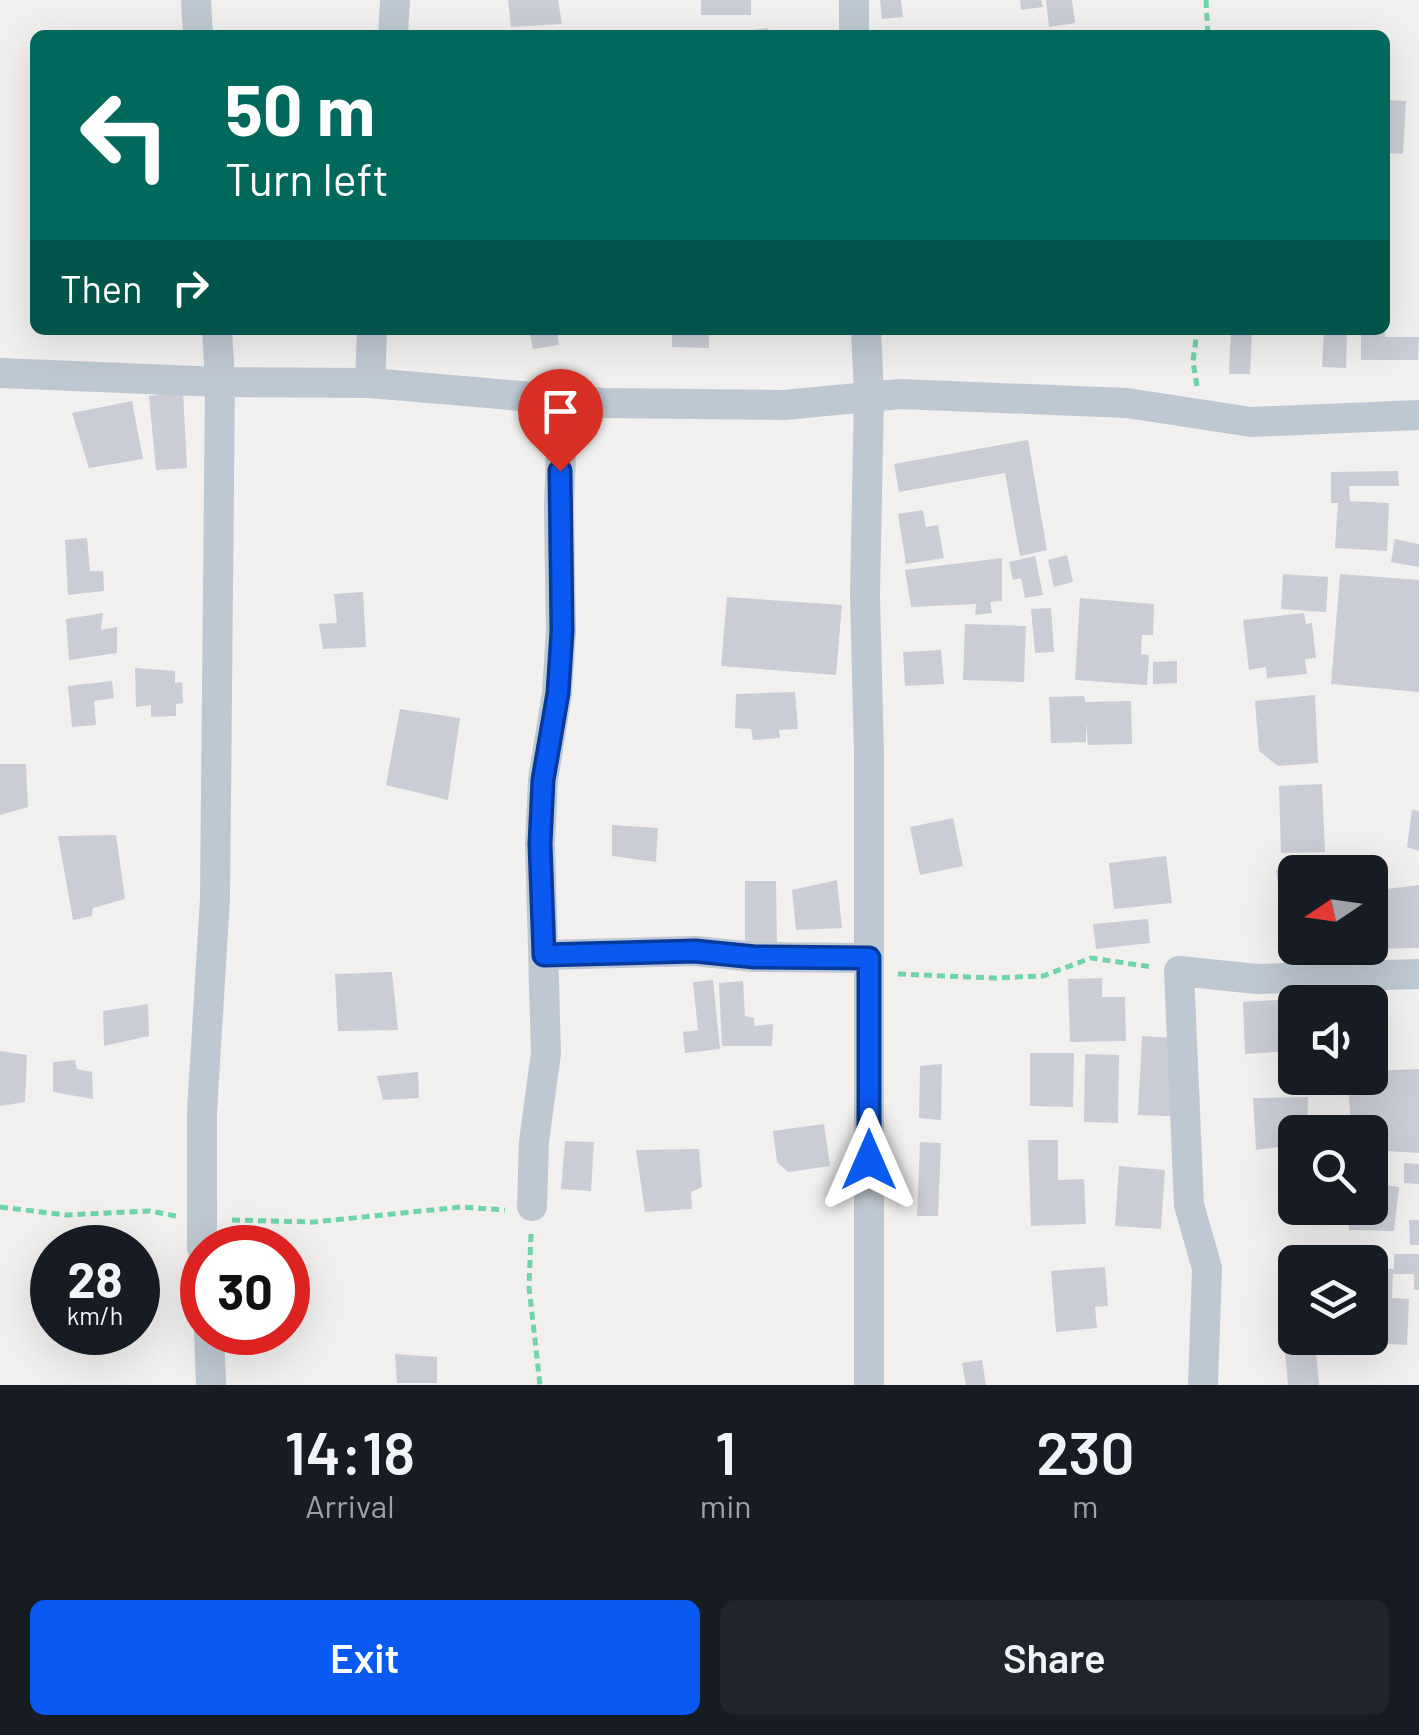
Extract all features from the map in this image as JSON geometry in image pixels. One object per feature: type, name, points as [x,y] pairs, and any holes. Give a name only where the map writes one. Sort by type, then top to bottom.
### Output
[{"type":"street","points":[[196,0],[198,30]]},
{"type":"street","points":[[393,30],[395,0]]},
{"type":"street","points":[[854,0],[854,30]]},
{"type":"street","points":[[202,1225],[202,1112],[215,898],[220,382],[216,335]]},
{"type":"street","points":[[370,382],[372,335]]},
{"type":"street","points":[[866,335],[869,1385]]},
{"type":"street","points":[[0,373],[220,382],[370,382],[562,400],[738,406],[784,405],[869,394],[1128,403],[1251,422],[1419,415]]},
{"type":"street","points":[[532,1206],[534,1141],[546,1053],[540,844],[543,780],[558,693],[562,631],[562,400]]},
{"type":"street","points":[[544,955],[695,951],[869,965]]},
{"type":"street","points":[[1202,1385],[1206,1268],[1188,1205],[1179,971],[1257,979],[1419,974]]},
{"type":"street","points":[[211,1355],[212,1385]]},
{"type":"path","points":[[1206,0],[1208,30]]},
{"type":"path","points":[[1196,335],[1193,362],[1197,387],[1209,417]]},
{"type":"path","points":[[869,965],[994,978],[1043,976],[1091,958],[1179,971]]},
{"type":"path","points":[[0,1206],[66,1215],[150,1212],[180,1225]]},
{"type":"path","points":[[286,1225],[460,1207],[496,1211],[532,1206],[530,1287],[540,1385]]},
{"type":"building","points":[[508,0],[558,0],[562,24],[511,27]]},
{"type":"building","points":[[701,0],[751,0],[751,15],[701,15]]},
{"type":"building","points":[[880,0],[901,0],[903,17],[882,19]]},
{"type":"building","points":[[1020,0],[1041,0],[1043,7],[1021,10]]},
{"type":"building","points":[[1046,0],[1072,0],[1075,23],[1049,27]]},
{"type":"building","points":[[1390,100],[1406,101],[1403,154],[1390,153]]},
{"type":"building","points":[[530,335],[558,335],[559,345],[533,349]]},
{"type":"building","points":[[672,335],[709,335],[709,348],[672,347]]},
{"type":"building","points":[[1231,335],[1252,335],[1250,374],[1229,374]]},
{"type":"building","points":[[1324,335],[1347,335],[1346,368],[1322,367]]},
{"type":"building","points":[[1361,335],[1419,337],[1418,360],[1361,360]]},
{"type":"building","points":[[183,391],[187,468],[156,470],[149,396]]},
{"type":"building","points":[[132,401],[143,459],[89,468],[72,413]]},
{"type":"building","points":[[1028,440],[1047,550],[1020,556],[1005,473],[899,492],[894,464]]},
{"type":"building","points":[[1398,471],[1399,486],[1349,486],[1350,501],[1389,503],[1387,551],[1335,548],[1338,503],[1331,503],[1331,472]]},
{"type":"building","points":[[923,510],[926,527],[938,525],[944,558],[906,564],[898,514]]},
{"type":"building","points":[[87,538],[90,571],[103,571],[104,591],[68,595],[65,540]]},
{"type":"building","points":[[1395,539],[1419,544],[1419,567],[1391,562]]},
{"type":"building","points":[[1067,555],[1073,582],[1054,587],[1048,560]]},
{"type":"building","points":[[1035,556],[1043,595],[1025,598],[1021,578],[1013,580],[1009,562]]},
{"type":"building","points":[[1002,558],[1002,601],[990,602],[992,613],[975,615],[976,604],[911,607],[905,570]]},
{"type":"building","points":[[1283,574],[1328,577],[1326,612],[1281,609]]},
{"type":"building","points":[[1340,574],[1419,580],[1419,692],[1331,684]]},
{"type":"building","points":[[363,592],[366,647],[323,649],[319,624],[337,623],[334,594]]},
{"type":"building","points":[[727,597],[842,605],[836,675],[721,666]]},
{"type":"building","points":[[1080,598],[1154,604],[1153,635],[1142,635],[1141,654],[1149,655],[1147,685],[1075,680]]},
{"type":"building","points":[[1051,608],[1054,652],[1035,653],[1031,609]]},
{"type":"building","points":[[103,613],[101,630],[117,627],[117,653],[69,660],[66,619]]},
{"type":"building","points":[[1304,613],[1306,624],[1312,623],[1316,658],[1305,659],[1307,674],[1267,678],[1266,667],[1249,670],[1243,620]]},
{"type":"building","points":[[965,624],[1026,626],[1024,682],[963,680]]},
{"type":"building","points":[[941,650],[944,684],[905,686],[903,652]]},
{"type":"building","points":[[1177,661],[1177,683],[1153,684],[1153,662]]},
{"type":"building","points":[[135,668],[175,671],[175,683],[182,682],[183,703],[176,704],[176,716],[151,717],[151,705],[136,707]]},
{"type":"building","points":[[112,681],[114,698],[94,701],[96,725],[72,727],[68,686]]},
{"type":"building","points":[[795,692],[798,729],[779,730],[780,738],[753,740],[751,729],[735,728],[736,694]]},
{"type":"building","points":[[1315,695],[1318,763],[1278,766],[1259,751],[1255,701]]},
{"type":"building","points":[[1084,696],[1085,702],[1131,701],[1132,744],[1088,745],[1086,722],[1086,742],[1051,743],[1049,697]]},
{"type":"building","points":[[400,709],[460,718],[448,800],[386,785]]},
{"type":"building","points":[[0,764],[26,764],[28,807],[0,815]]},
{"type":"building","points":[[1322,784],[1325,852],[1281,853],[1279,786]]},
{"type":"building","points":[[1412,810],[1419,811],[1419,851],[1407,847]]},
{"type":"building","points":[[953,818],[963,866],[920,875],[910,827]]},
{"type":"building","points":[[612,825],[658,828],[656,862],[612,856]]},
{"type":"building","points":[[116,835],[125,899],[93,908],[92,916],[73,920],[58,836]]},
{"type":"building","points":[[1166,856],[1172,903],[1114,909],[1109,863]]},
{"type":"building","points":[[837,880],[842,928],[796,930],[792,890]]},
{"type":"building","points":[[745,881],[776,881],[777,945],[745,944]]},
{"type":"building","points":[[1419,885],[1419,948],[1388,949],[1388,889]]},
{"type":"building","points":[[1148,919],[1150,943],[1096,949],[1093,924]]},
{"type":"building","points":[[392,972],[398,1030],[338,1031],[335,974]]},
{"type":"building","points":[[1102,978],[1102,997],[1125,997],[1126,1041],[1070,1042],[1068,979]]},
{"type":"building","points":[[713,980],[720,1049],[685,1053],[683,1032],[698,1030],[693,982]]},
{"type":"building","points":[[743,981],[745,1016],[754,1018],[754,1026],[773,1024],[772,1046],[722,1046],[719,983]]},
{"type":"building","points":[[1278,1000],[1278,1052],[1245,1054],[1243,1002]]},
{"type":"building","points":[[148,1004],[149,1036],[104,1046],[103,1011]]},
{"type":"building","points":[[1142,1036],[1173,1038],[1170,1116],[1138,1115]]},
{"type":"building","points":[[0,1051],[27,1055],[25,1102],[0,1106]]},
{"type":"building","points":[[1030,1053],[1074,1053],[1073,1107],[1030,1106]]},
{"type":"building","points":[[1085,1054],[1119,1055],[1118,1123],[1084,1122]]},
{"type":"building","points":[[75,1060],[77,1069],[92,1072],[93,1099],[53,1092],[53,1062]]},
{"type":"building","points":[[942,1064],[941,1120],[919,1118],[920,1066]]},
{"type":"building","points":[[1419,1069],[1419,1153],[1388,1151],[1388,1115],[1350,1115],[1349,1095],[1388,1095],[1388,1070]]},
{"type":"building","points":[[418,1072],[419,1098],[383,1100],[377,1076]]},
{"type":"building","points":[[1308,1097],[1307,1115],[1278,1115],[1278,1147],[1256,1150],[1253,1098]]},
{"type":"building","points":[[824,1124],[830,1166],[788,1172],[777,1162],[773,1131]]},
{"type":"building","points":[[1028,1140],[1058,1140],[1058,1180],[1084,1179],[1086,1224],[1031,1226]]},
{"type":"building","points":[[565,1141],[594,1142],[591,1191],[561,1189]]},
{"type":"building","points":[[920,1142],[941,1143],[938,1216],[917,1216]]},
{"type":"building","points":[[699,1149],[702,1187],[691,1192],[692,1209],[645,1212],[636,1150]]},
{"type":"building","points":[[1404,1163],[1419,1164],[1419,1184],[1404,1183]]},
{"type":"building","points":[[1119,1166],[1165,1170],[1161,1229],[1115,1226]]},
{"type":"building","points":[[1388,1185],[1399,1187],[1394,1231],[1349,1230],[1349,1225],[1388,1225]]},
{"type":"building","points":[[1409,1220],[1419,1220],[1419,1245],[1410,1245]]},
{"type":"building","points":[[1394,1254],[1419,1254],[1419,1290],[1414,1290],[1414,1274],[1393,1274],[1392,1298],[1409,1299],[1407,1345],[1388,1344],[1388,1269],[1394,1269]]},
{"type":"building","points":[[1105,1267],[1108,1306],[1095,1307],[1097,1328],[1056,1332],[1051,1271]]},
{"type":"building","points":[[395,1354],[437,1357],[437,1383],[397,1383]]},
{"type":"building","points":[[1285,1355],[1316,1355],[1319,1385],[1288,1385]]},
{"type":"building","points":[[982,1360],[986,1385],[966,1385],[962,1363]]},
{"type":"route","points":[[560,471],[562,631],[558,693],[543,780],[540,844],[544,955],[695,951],[755,957],[869,958],[869,1160]]}]
